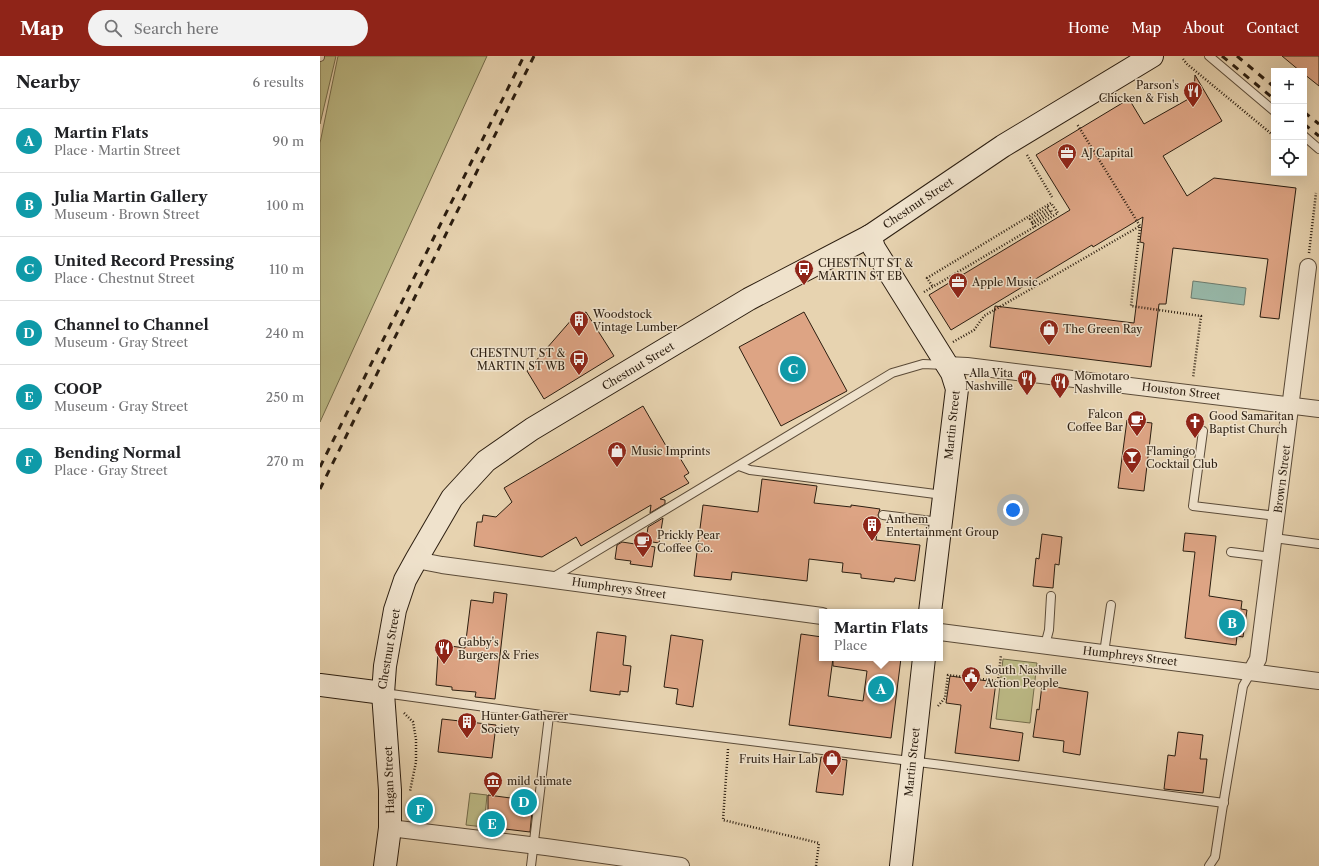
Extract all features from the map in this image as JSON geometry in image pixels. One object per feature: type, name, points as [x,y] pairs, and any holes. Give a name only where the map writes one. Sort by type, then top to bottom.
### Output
[{"type":"street","name":"Chestnut Street","points":[[320,685],[394,695],[386,666],[396,610],[406,580],[452,498],[486,461],[532,429],[749,299],[870,236],[1003,146],[1152,56]]},
{"type":"street","name":"Martin Street","points":[[870,236],[874,248],[952,373],[957,389],[930,609]]},
{"type":"street","name":"Brown Street","points":[[1251,672],[1258,659],[1308,267]]},
{"type":"street","name":"Houston Street","points":[[947,365],[967,366],[1319,409]]},
{"type":"street","name":"Humphreys Street","points":[[416,560],[442,565],[819,616]]},
{"type":"street","name":"Humphreys Street","points":[[943,632],[1319,681]]},
{"type":"street","name":"Martin Street","points":[[901,866],[924,661]]},
{"type":"street","name":"Hagan Street","points":[[385,866],[390,828],[394,695]]},
{"type":"street","points":[[390,828],[533,845],[681,866]]},
{"type":"lane","points":[[1208,56],[1271,108]]},
{"type":"lane","points":[[1307,139],[1319,149]]},
{"type":"lane","points":[[550,579],[892,373],[923,364],[947,365]]},
{"type":"lane","points":[[1203,431],[1193,506],[1277,516]]},
{"type":"lane","points":[[739,466],[757,471],[944,495]]},
{"type":"lane","points":[[884,515],[941,522]]},
{"type":"lane","points":[[1274,538],[1319,544]]},
{"type":"lane","points":[[1231,552],[1272,557]]},
{"type":"lane","points":[[1046,645],[1049,630],[1051,596]]},
{"type":"lane","points":[[1104,653],[1111,605]]},
{"type":"lane","name":"Brown Street","points":[[1224,803],[1242,686],[1251,672]]},
{"type":"lane","points":[[394,695],[549,716],[912,761],[1224,803],[1215,857],[1209,866]]},
{"type":"lane","points":[[531,866],[549,716]]},
{"type":"path","points":[[1183,58],[1187,64],[1271,134]]},
{"type":"path","points":[[1077,124],[1140,226],[1131,306],[1201,316],[1193,378]]},
{"type":"path","points":[[1027,155],[1052,197]]},
{"type":"path","points":[[1308,267],[1316,193]]},
{"type":"path","points":[[926,291],[933,287],[1035,227],[1058,213],[1051,203],[1047,205],[927,278],[933,287]]},
{"type":"path","points":[[1035,227],[1034,224],[1052,213],[1051,210],[1032,222],[1030,219],[1049,208],[1047,205]]},
{"type":"path","points":[[952,343],[974,330],[984,316],[1140,226]]},
{"type":"path","points":[[943,674],[998,681],[1002,654]]},
{"type":"path","points":[[936,709],[945,698],[948,675]]},
{"type":"path","points":[[394,695],[403,711],[413,722],[416,762],[409,796]]},
{"type":"path","points":[[728,738],[723,820],[819,843],[816,866]]},
{"type":"shaded area","points":[[320,56],[336,56],[320,124]]},
{"type":"shaded area","points":[[338,56],[487,56],[320,422],[320,143]]},
{"type":"shaded area","points":[[1193,281],[1246,288],[1244,305],[1191,298]]},
{"type":"shaded area","points":[[1003,659],[1037,663],[1030,723],[996,719]]},
{"type":"shaded area","points":[[470,793],[487,795],[484,827],[466,825]]},
{"type":"building","points":[[1282,56],[1319,56],[1319,86],[1307,76],[1307,68],[1296,68]]},
{"type":"building","points":[[1195,75],[1222,121],[1163,156],[1187,196],[1214,178],[1296,188],[1279,319],[1260,317],[1268,259],[1173,248],[1166,304],[1159,304],[1151,367],[990,347],[995,306],[1134,323],[1144,243],[1140,242],[1143,217],[1093,247],[1092,245],[951,330],[929,295],[1070,210],[1036,155],[1129,99],[1144,124],[1192,97],[1191,94],[1194,93]]},
{"type":"building","name":"Woodstock Vintage Lumber","points":[[586,312],[614,356],[544,399],[527,371],[573,318]]},
{"type":"building","points":[[804,312],[847,391],[781,426],[739,347]]},
{"type":"building","points":[[643,406],[669,451],[674,448],[689,473],[684,476],[689,483],[660,499],[665,500],[665,504],[650,513],[651,505],[581,546],[576,537],[542,557],[474,546],[477,522],[482,522],[483,515],[496,517],[512,502],[504,488]]},
{"type":"building","points":[[1127,420],[1152,423],[1144,491],[1118,488]]},
{"type":"building","points":[[762,479],[817,486],[814,503],[851,507],[851,505],[880,509],[878,515],[879,518],[876,540],[920,545],[915,581],[895,578],[894,582],[861,578],[861,574],[842,572],[843,563],[809,559],[807,581],[732,572],[731,580],[694,576],[703,505],[758,512]]},
{"type":"building","points":[[663,518],[659,543],[646,541],[648,527]]},
{"type":"building","points":[[1185,533],[1216,536],[1209,596],[1242,601],[1241,609],[1247,610],[1243,637],[1237,636],[1236,645],[1185,638],[1195,552],[1183,551]]},
{"type":"building","points":[[1042,534],[1062,537],[1059,565],[1055,564],[1053,588],[1033,586],[1036,558],[1039,559]]},
{"type":"building","points":[[622,542],[655,547],[652,567],[630,564],[631,561],[615,559],[617,545]]},
{"type":"building","points":[[494,592],[507,594],[495,699],[475,697],[476,692],[452,690],[452,687],[436,685],[438,654],[442,654],[443,645],[465,648],[471,600],[493,603]]},
{"type":"building","points":[[597,632],[626,636],[623,665],[631,666],[628,692],[620,691],[620,695],[590,691]]},
{"type":"building","points":[[801,634],[819,637],[819,661],[833,661],[828,696],[863,701],[867,671],[833,666],[833,661],[901,661],[891,738],[789,725]]},
{"type":"building","points":[[671,635],[703,640],[693,707],[676,704],[678,689],[664,687]]},
{"type":"building","points":[[950,676],[996,682],[990,728],[1023,733],[1019,761],[955,753],[961,705],[946,703]]},
{"type":"building","points":[[1042,685],[1088,692],[1080,755],[1063,752],[1064,741],[1033,737],[1037,709],[1039,710]]},
{"type":"building","name":"Hunter Gatherer Society","points":[[442,719],[496,725],[492,758],[438,752]]},
{"type":"building","points":[[1178,732],[1203,735],[1200,759],[1207,759],[1203,793],[1164,789],[1168,755],[1175,756]]},
{"type":"building","name":"Fruits Hair Lab","points":[[821,757],[847,760],[843,795],[816,792]]},
{"type":"building","points":[[488,795],[533,801],[530,832],[488,827]]},
{"type":"railway","points":[[320,467],[524,56]]},
{"type":"railway","points":[[320,489],[534,56]]},
{"type":"railway","points":[[1222,56],[1271,97]]},
{"type":"railway","points":[[1237,56],[1271,84]]},
{"type":"railway","points":[[1307,114],[1319,124]]},
{"type":"railway","points":[[1307,126],[1319,136]]},
{"type":"place","name":"Parson's Chicken & Fish","points":[[1193,108]]},
{"type":"place","name":"AJ Capital","points":[[1067,170]]},
{"type":"place","name":"CHESTNUT ST & MARTIN ST EB","points":[[804,286]]},
{"type":"place","name":"Apple Music","points":[[958,299]]},
{"type":"place","name":"Woodstock Vintage Lumber","points":[[579,337]]},
{"type":"place","name":"The Green Ray","points":[[1049,346]]},
{"type":"place","name":"United Record Pressing","points":[[793,369]]},
{"type":"place","name":"CHESTNUT ST & MARTIN ST WB","points":[[579,376]]},
{"type":"place","name":"Alla Vita Nashville","points":[[1027,396]]},
{"type":"place","name":"Momotaro Nashville","points":[[1060,399]]},
{"type":"place","name":"Falcon Coffee Bar","points":[[1137,437]]},
{"type":"place","name":"Good Samaritan Baptist Church","points":[[1195,439]]},
{"type":"place","name":"Music Imprints","points":[[617,468]]},
{"type":"place","name":"Flamingo Cocktail Club","points":[[1132,474]]},
{"type":"place","name":"Anthem Entertainment Group","points":[[872,542]]},
{"type":"place","name":"Prickly Pear Coffee Co.","points":[[643,558]]},
{"type":"place","name":"Julia Martin Gallery","points":[[1232,623]]},
{"type":"place","name":"Gabby's Burgers & Fries","points":[[444,665]]},
{"type":"place","name":"Martin Flats","points":[[881,689]]},
{"type":"place","name":"South Nashville Action People","points":[[971,693]]},
{"type":"place","name":"Hunter Gatherer Society","points":[[467,739]]},
{"type":"place","name":"Fruits Hair Lab","points":[[832,776]]},
{"type":"place","name":"mild climate","points":[[493,798]]},
{"type":"place","name":"Channel to Channel","points":[[524,802]]},
{"type":"place","name":"Bending Normal","points":[[420,810]]},
{"type":"place","name":"COOP","points":[[492,824]]}]
